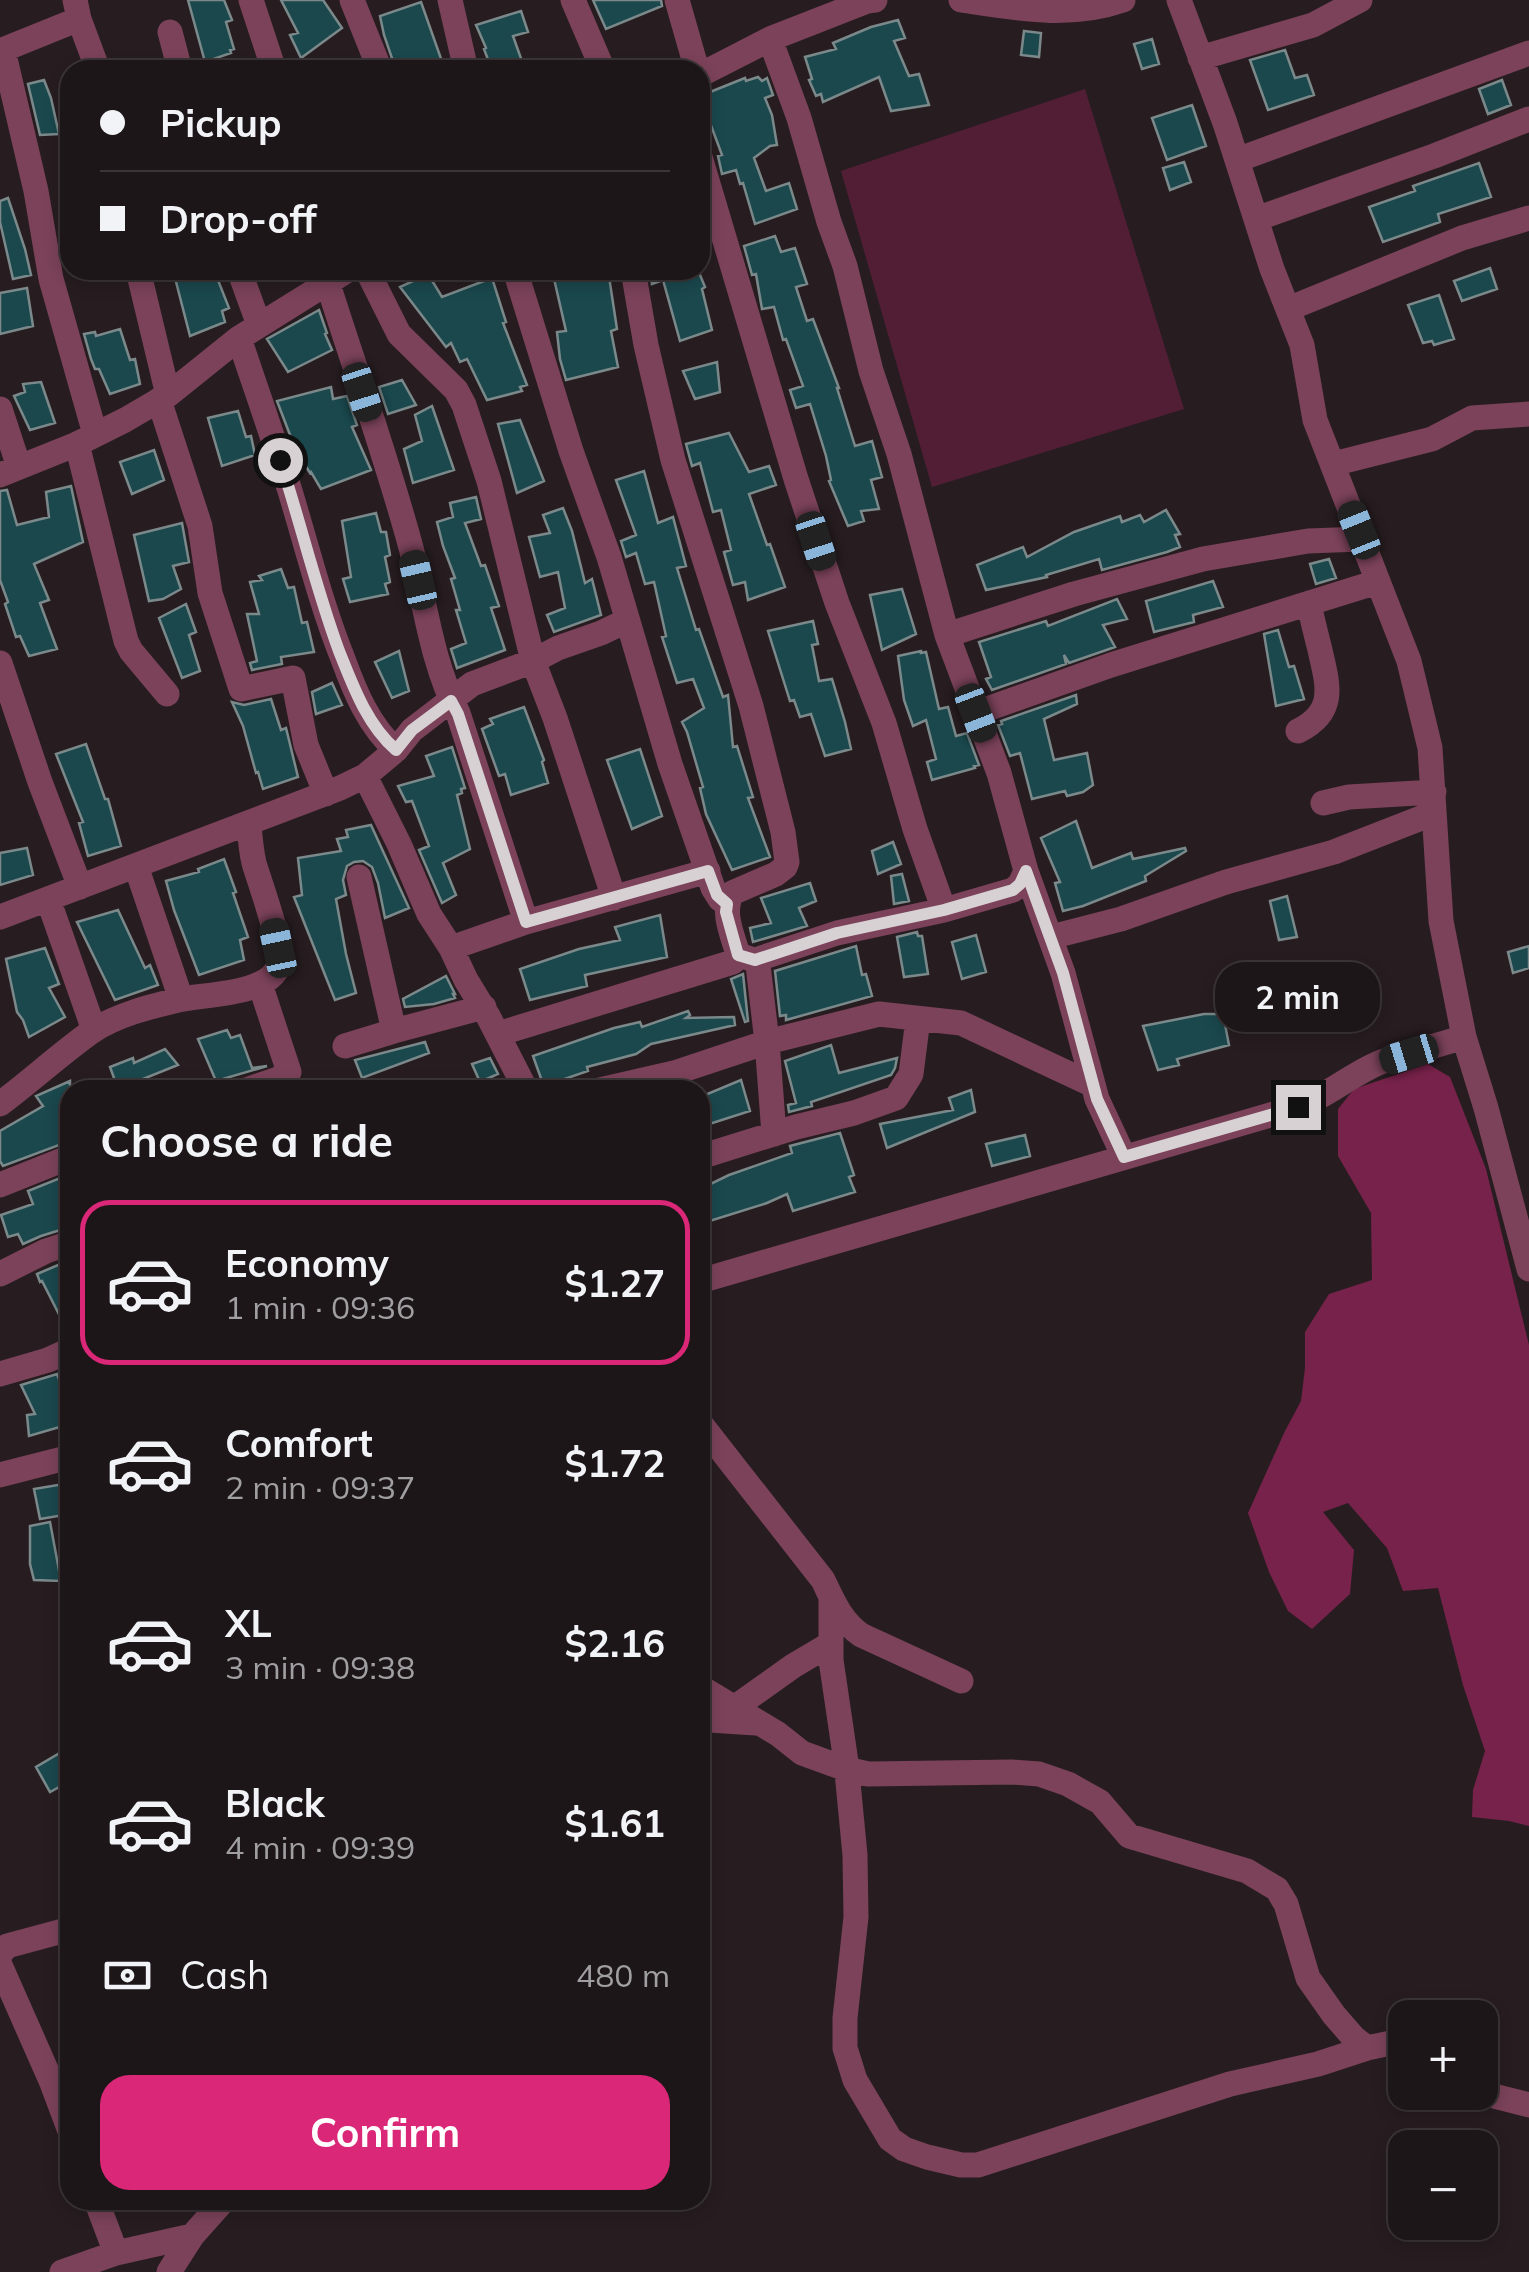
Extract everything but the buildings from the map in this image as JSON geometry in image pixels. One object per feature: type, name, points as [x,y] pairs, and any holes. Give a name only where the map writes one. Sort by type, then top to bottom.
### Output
[{"type":"street","points":[[251,0],[271,60]]},
{"type":"street","points":[[352,0],[376,60]]},
{"type":"street","points":[[450,0],[464,60]]},
{"type":"street","points":[[573,0],[598,60]]},
{"type":"street","points":[[677,0],[695,60]]},
{"type":"street","points":[[710,67],[770,39],[806,12],[875,0]]},
{"type":"street","points":[[962,0],[1059,12],[1087,10],[1123,0]]},
{"type":"street","points":[[1179,0],[1307,366],[1315,420],[1409,661],[1430,748],[1441,922],[1464,1037],[1529,1269]]},
{"type":"street","points":[[1200,58],[1314,25],[1360,0]]},
{"type":"street","points":[[94,60],[77,10],[2,51],[36,191],[126,641],[167,694]]},
{"type":"street","points":[[170,32],[177,60]]},
{"type":"street","points":[[770,39],[846,266],[871,371],[947,634],[999,772],[1026,871],[1063,973],[1097,1099],[1124,1157]]},
{"type":"street","points":[[1237,160],[1529,54]]},
{"type":"street","points":[[1256,219],[1529,119]]},
{"type":"street","points":[[710,191],[796,479],[837,603],[884,723],[914,829],[944,910]]},
{"type":"street","points":[[1288,308],[1462,238],[1529,218]]},
{"type":"street","points":[[140,280],[163,397],[200,526],[210,593],[241,688],[293,678],[306,745],[326,794]]},
{"type":"street","points":[[240,280],[248,332],[324,610],[372,722],[396,750]]},
{"type":"street","points":[[0,409],[10,471],[125,420],[163,397],[248,332],[334,280]]},
{"type":"street","points":[[348,280],[436,653],[526,922]]},
{"type":"street","points":[[352,280],[417,354],[456,390],[464,405],[489,481],[533,661],[614,898]]},
{"type":"street","points":[[518,280],[609,558],[670,764],[717,895],[727,904]]},
{"type":"street","points":[[635,280],[673,460],[750,706],[783,832],[785,867],[732,894],[726,912],[746,957],[758,965],[774,1134]]},
{"type":"street","points":[[1333,464],[1432,439],[1472,418],[1529,414]]},
{"type":"street","points":[[947,634],[1203,559],[1308,541],[1362,539]]},
{"type":"street","points":[[976,713],[1111,665],[1377,582]]},
{"type":"street","points":[[1298,731],[1316,720],[1328,699],[1309,603]]},
{"type":"street","points":[[0,917],[365,776],[396,750],[412,730],[472,684],[626,620]]},
{"type":"street","points":[[0,663],[80,887]]},
{"type":"street","points":[[365,776],[429,914],[484,1007],[521,1080]]},
{"type":"street","points":[[1323,803],[1349,797],[1434,802]]},
{"type":"street","points":[[1051,937],[1334,852],[1434,802]]},
{"type":"street","points":[[0,1104],[94,1030],[118,1018],[180,1000],[260,984],[277,970],[279,958],[253,860],[249,824]]},
{"type":"street","points":[[136,866],[180,1000]]},
{"type":"street","points":[[451,948],[526,922],[708,871]]},
{"type":"street","points":[[498,1034],[746,957],[1013,890],[1026,871]]},
{"type":"street","points":[[358,877],[394,1031]]},
{"type":"street","points":[[48,900],[94,1030]]},
{"type":"street","points":[[260,984],[288,1072],[275,1080]]},
{"type":"street","points":[[345,1046],[484,1007]]},
{"type":"street","points":[[644,1080],[878,1014],[961,1023],[1093,1085]]},
{"type":"street","points":[[710,1153],[896,1098],[911,1074],[918,1019]]},
{"type":"street","points":[[710,1279],[1298,1107],[1381,1062],[1464,1037]]},
{"type":"street","points":[[0,1185],[60,1161]]},
{"type":"street","points":[[0,1274],[60,1246]]},
{"type":"street","points":[[0,1374],[60,1355]]},
{"type":"street","points":[[710,1436],[824,1580],[848,1626],[961,1680]]},
{"type":"street","points":[[0,1475],[60,1459]]},
{"type":"street","points":[[831,1599],[831,1648],[855,1856],[856,1917],[844,2048],[855,2080],[890,2140],[904,2149],[962,2165],[978,2165],[1230,2084],[1388,2044]]},
{"type":"street","points":[[734,1708],[793,1666],[826,1647],[831,1648]]},
{"type":"street","points":[[710,1693],[802,1753],[846,1769],[868,1774],[1039,1774],[1068,1784],[1100,1802],[1129,1836],[1247,1871],[1276,1890],[1286,1904],[1308,1978],[1334,2016],[1367,2048]]},
{"type":"street","points":[[710,1719],[760,1723]]},
{"type":"street","points":[[0,1954],[7,1946],[60,1932]]},
{"type":"street","points":[[0,1964],[60,2104]]},
{"type":"street","points":[[1498,2097],[1529,2106]]},
{"type":"street","points":[[100,2210],[116,2253]]},
{"type":"street","points":[[170,2272],[192,2236],[215,2210]]},
{"type":"street","points":[[62,2272],[116,2253],[192,2236]]},
{"type":"shaded area","points":[[1085,89],[1184,409],[932,487],[841,171]]},
{"type":"shaded area","points":[[1428,1064],[1450,1077],[1486,1169],[1529,1345],[1529,1826],[1472,1817],[1473,1790],[1485,1751],[1438,1588],[1403,1591],[1387,1548],[1348,1503],[1323,1512],[1354,1550],[1350,1594],[1312,1629],[1288,1611],[1248,1513],[1301,1401],[1305,1332],[1329,1294],[1372,1280],[1371,1213],[1338,1156],[1338,1109],[1354,1089]]},
{"type":"route","points":[[280,460],[324,610],[372,722],[396,750],[412,730],[451,701],[526,922],[708,871],[717,895],[727,904],[738,955],[755,960],[837,933],[944,910],[1013,890],[1026,871],[1063,973],[1097,1099],[1124,1157],[1298,1107]]}]
